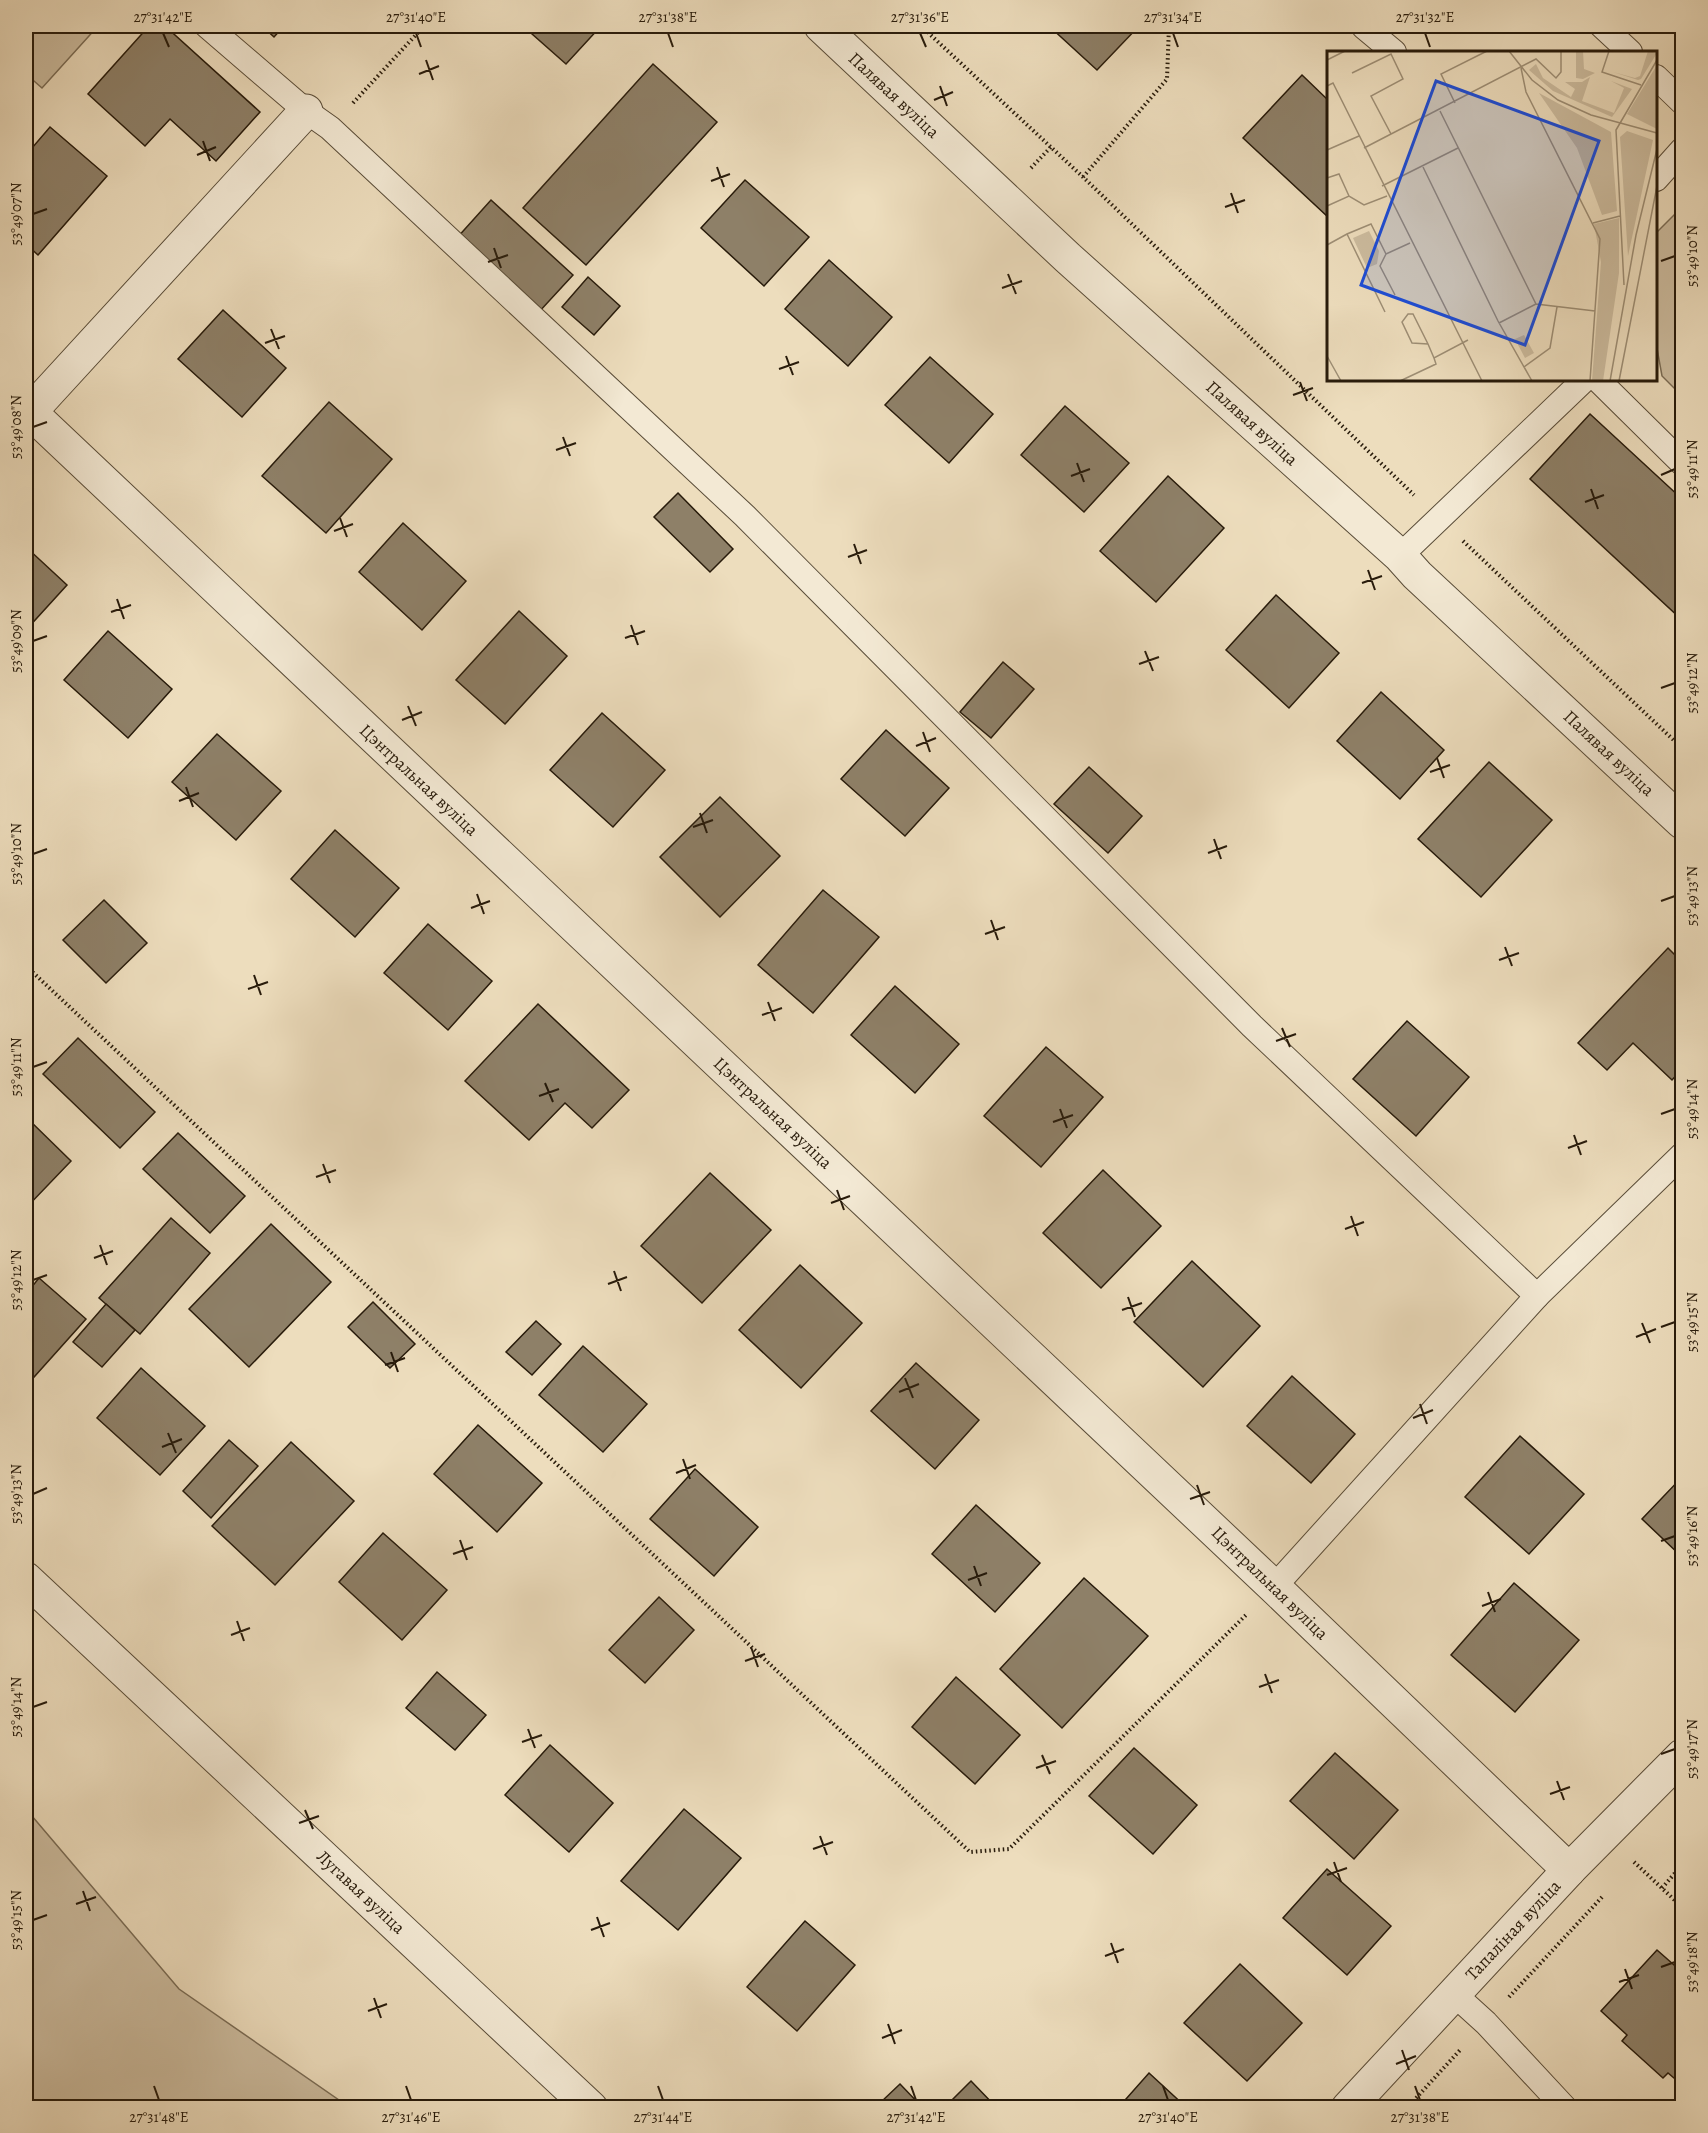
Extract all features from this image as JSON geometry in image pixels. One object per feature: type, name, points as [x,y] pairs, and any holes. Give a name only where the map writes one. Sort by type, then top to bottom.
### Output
[{"type":"street","name":"Палявая вуліца","points":[[821,26],[1068,258],[1400,556],[1417,575],[1683,822]]},
{"type":"street","points":[[28,412],[318,119]]},
{"type":"street","name":"Цэнтральная вуліца","points":[[28,412],[1274,1587],[1569,1870]]},
{"type":"street","name":"Лугавая вуліца","points":[[26,1579],[591,2108]]},
{"type":"street","name":"Тапаліная вуліца","points":[[1348,2108],[1569,1870],[1683,1756]]},
{"type":"lane","points":[[207,26],[318,119],[745,516],[1252,1026],[1537,1296]]},
{"type":"lane","points":[[1602,26],[1629,51]]},
{"type":"lane","points":[[1364,27],[1393,51]]},
{"type":"lane","points":[[1657,77],[1683,102]]},
{"type":"lane","points":[[1657,177],[1683,150]]},
{"type":"lane","points":[[1400,556],[1583,381]]},
{"type":"lane","points":[[1599,381],[1683,463]]},
{"type":"lane","points":[[1274,1587],[1537,1296],[1683,1155]]},
{"type":"lane","points":[[1454,1994],[1486,2023],[1565,2108]]},
{"type":"path","points":[[318,119],[424,26]]},
{"type":"path","points":[[921,26],[1083,177],[1683,748]]},
{"type":"path","points":[[1083,177],[1167,79],[1169,26]]},
{"type":"path","points":[[26,966],[970,1852],[1009,1849],[1274,1587]]},
{"type":"path","points":[[1626,1870],[1642,1854]]},
{"type":"path","points":[[1634,1862],[1683,1907]]},
{"type":"path","points":[[1662,1888],[1682,1865]]},
{"type":"path","points":[[1407,2108],[1611,1887]]},
{"type":"shaded area","points":[[26,26],[98,26],[42,88],[26,74]]},
{"type":"shaded area","points":[[1682,207],[1682,396],[1662,376],[1657,348],[1657,232]]},
{"type":"shaded area","points":[[26,1809],[179,1989],[349,2107],[26,2107]]},
{"type":"building","points":[[149,26],[165,26],[260,112],[216,161],[170,119],[145,146],[88,94]]},
{"type":"building","points":[[262,26],[284,26],[274,37]]},
{"type":"building","points":[[523,26],[601,26],[566,64]]},
{"type":"building","points":[[1049,26],[1139,26],[1097,70]]},
{"type":"building","points":[[653,64],[717,122],[586,265],[523,208]]},
{"type":"building","points":[[1302,75],[1327,99],[1327,216],[1243,138]]},
{"type":"building","points":[[50,127],[107,176],[38,255],[26,244],[26,155]]},
{"type":"building","points":[[745,180],[809,237],[764,286],[701,228]]},
{"type":"building","points":[[491,200],[573,275],[538,313],[456,239]]},
{"type":"building","points":[[829,260],[892,317],[848,366],[785,309]]},
{"type":"building","points":[[588,277],[620,306],[594,335],[562,307]]},
{"type":"building","points":[[223,310],[286,368],[242,417],[178,359]]},
{"type":"building","points":[[930,357],[993,414],[949,463],[885,405]]},
{"type":"building","points":[[329,402],[392,459],[326,533],[262,476]]},
{"type":"building","points":[[1065,406],[1129,463],[1084,512],[1021,455]]},
{"type":"building","points":[[1590,414],[1682,499],[1682,620],[1530,479]]},
{"type":"building","points":[[1168,476],[1224,528],[1156,602],[1100,551]]},
{"type":"building","points":[[678,493],[733,549],[710,572],[654,517]]},
{"type":"building","points":[[403,523],[466,581],[422,630],[359,572]]},
{"type":"building","points":[[26,547],[67,585],[26,630]]},
{"type":"building","points":[[1276,595],[1339,653],[1289,708],[1226,650]]},
{"type":"building","points":[[519,611],[567,656],[505,724],[456,680]]},
{"type":"building","points":[[108,631],[172,689],[128,738],[64,680]]},
{"type":"building","points":[[1003,662],[1034,689],[991,738],[960,712]]},
{"type":"building","points":[[1381,692],[1444,750],[1400,799],[1337,741]]},
{"type":"building","points":[[602,713],[665,770],[613,827],[550,770]]},
{"type":"building","points":[[886,730],[949,788],[905,836],[841,779]]},
{"type":"building","points":[[217,734],[281,791],[236,840],[172,782]]},
{"type":"building","points":[[1489,762],[1552,820],[1481,897],[1418,839]]},
{"type":"building","points":[[1089,767],[1142,816],[1108,853],[1054,804]]},
{"type":"building","points":[[720,797],[780,856],[720,917],[660,857]]},
{"type":"building","points":[[335,830],[399,888],[355,937],[291,879]]},
{"type":"building","points":[[823,890],[879,937],[813,1013],[758,965]]},
{"type":"building","points":[[104,900],[147,943],[106,983],[63,940]]},
{"type":"building","points":[[428,924],[492,981],[448,1030],[384,973]]},
{"type":"building","points":[[1668,948],[1682,962],[1682,1069],[1672,1080],[1633,1043],[1607,1070],[1578,1043]]},
{"type":"building","points":[[895,986],[959,1044],[915,1093],[851,1035]]},
{"type":"building","points":[[538,1004],[629,1090],[592,1128],[565,1103],[529,1140],[465,1081]]},
{"type":"building","points":[[1407,1021],[1469,1077],[1416,1136],[1353,1079]]},
{"type":"building","points":[[78,1038],[155,1112],[120,1148],[43,1074]]},
{"type":"building","points":[[1046,1047],[1103,1097],[1041,1167],[984,1116]]},
{"type":"building","points":[[26,1117],[71,1161],[26,1208]]},
{"type":"building","points":[[178,1133],[245,1196],[210,1233],[143,1169]]},
{"type":"building","points":[[1103,1170],[1161,1226],[1101,1288],[1043,1233]]},
{"type":"building","points":[[710,1173],[771,1230],[702,1303],[641,1246]]},
{"type":"building","points":[[171,1218],[210,1253],[140,1334],[99,1298]]},
{"type":"building","points":[[271,1224],[331,1282],[249,1367],[189,1309]]},
{"type":"building","points":[[1192,1261],[1260,1326],[1203,1387],[1134,1322]]},
{"type":"building","points":[[800,1265],[862,1323],[801,1388],[739,1330]]},
{"type":"building","points":[[39,1278],[86,1319],[26,1386],[26,1294]]},
{"type":"building","points":[[373,1302],[415,1344],[390,1368],[348,1327]]},
{"type":"building","points":[[106,1304],[135,1330],[102,1367],[73,1342]]},
{"type":"building","points":[[536,1321],[561,1344],[532,1375],[506,1352]]},
{"type":"building","points":[[583,1346],[647,1404],[603,1452],[539,1395]]},
{"type":"building","points":[[916,1363],[979,1420],[935,1469],[871,1411]]},
{"type":"building","points":[[141,1368],[205,1426],[160,1475],[97,1418]]},
{"type":"building","points":[[1292,1376],[1355,1434],[1311,1483],[1247,1426]]},
{"type":"building","points":[[478,1425],[542,1483],[497,1532],[434,1474]]},
{"type":"building","points":[[1520,1436],[1584,1494],[1529,1554],[1465,1497]]},
{"type":"building","points":[[229,1440],[258,1466],[211,1518],[183,1491]]},
{"type":"building","points":[[291,1442],[354,1501],[275,1585],[212,1526]]},
{"type":"building","points":[[695,1469],[758,1527],[714,1576],[650,1519]]},
{"type":"building","points":[[1682,1477],[1682,1557],[1642,1519]]},
{"type":"building","points":[[976,1505],[1040,1563],[995,1612],[932,1554]]},
{"type":"building","points":[[383,1533],[447,1590],[402,1640],[339,1582]]},
{"type":"building","points":[[1084,1578],[1148,1636],[1062,1728],[1000,1669]]},
{"type":"building","points":[[1514,1583],[1579,1640],[1515,1712],[1451,1655]]},
{"type":"building","points":[[659,1597],[694,1630],[645,1683],[609,1650]]},
{"type":"building","points":[[437,1672],[486,1715],[455,1750],[406,1708]]},
{"type":"building","points":[[956,1677],[1020,1735],[975,1784],[912,1727]]},
{"type":"building","points":[[550,1745],[613,1803],[569,1852],[505,1795]]},
{"type":"building","points":[[1134,1748],[1197,1805],[1153,1854],[1089,1796]]},
{"type":"building","points":[[1335,1753],[1398,1810],[1354,1859],[1290,1801]]},
{"type":"building","points":[[684,1809],[741,1858],[678,1930],[621,1881]]},
{"type":"building","points":[[1327,1869],[1391,1926],[1347,1975],[1283,1918]]},
{"type":"building","points":[[805,1921],[855,1965],[797,2031],[747,1987]]},
{"type":"building","points":[[1657,1950],[1682,1972],[1681,2084],[1668,2073],[1663,2078],[1622,2041],[1627,2035],[1601,2011]]},
{"type":"building","points":[[1240,1964],[1302,2023],[1247,2081],[1184,2023]]},
{"type":"building","points":[[1149,2073],[1187,2108],[1118,2108]]},
{"type":"building","points":[[971,2081],[997,2108],[956,2108],[950,2102]]},
{"type":"building","points":[[900,2084],[923,2108],[886,2108],[881,2102]]}]
